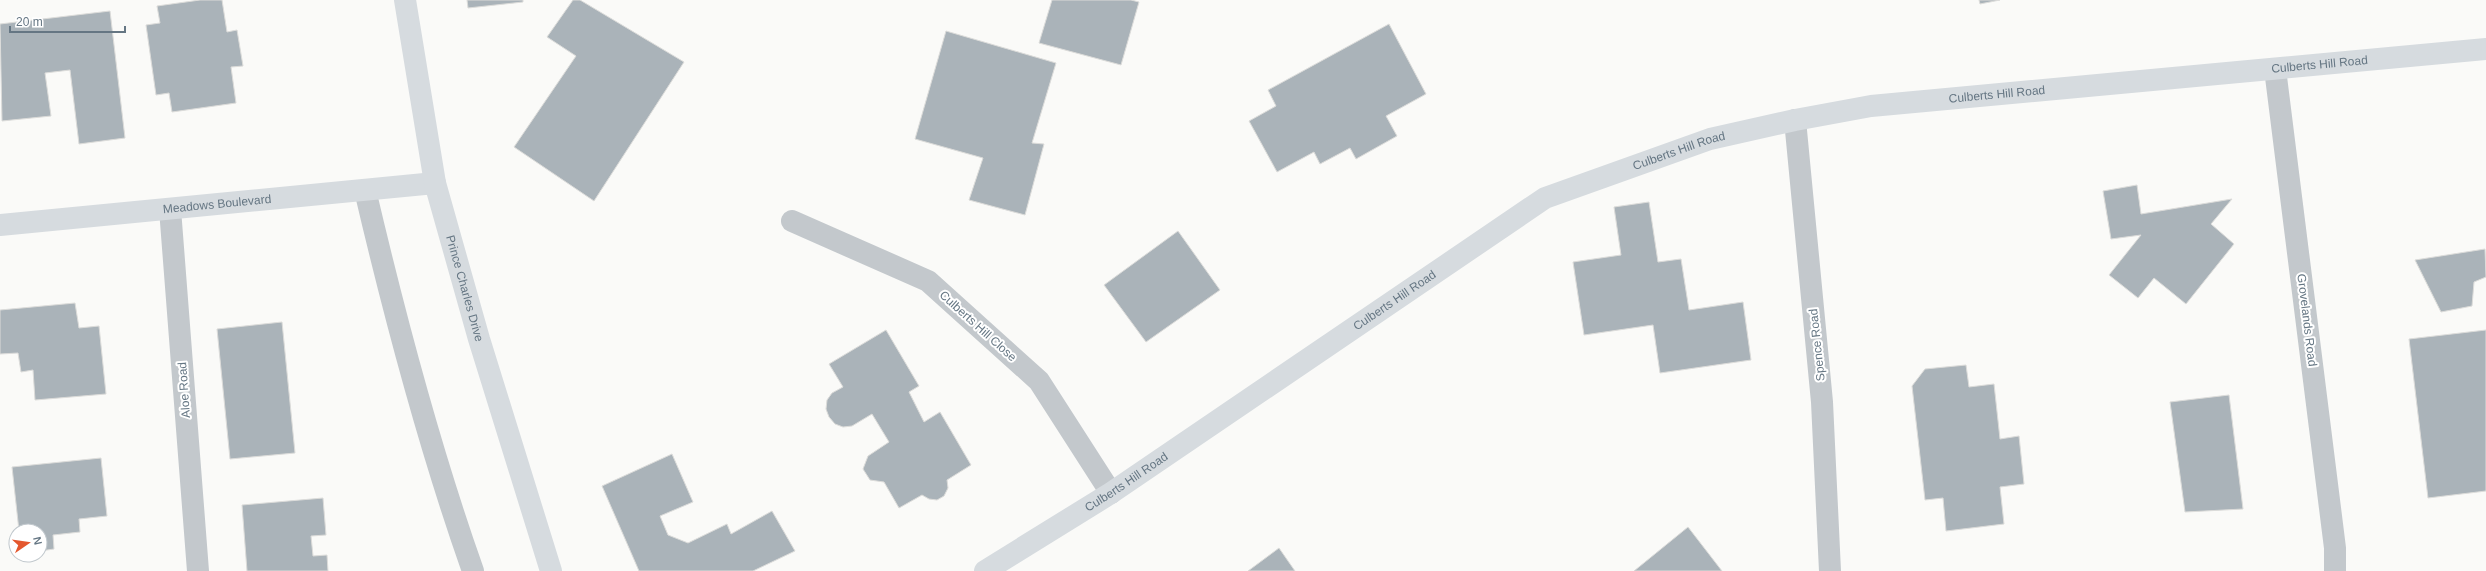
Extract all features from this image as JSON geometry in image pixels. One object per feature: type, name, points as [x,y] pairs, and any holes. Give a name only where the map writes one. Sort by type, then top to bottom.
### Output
[{"type":"main road","name":"Prince Charles Drive","points":[[405,0],[435,183],[479,339],[551,571]]},
{"type":"main road","name":"Culberts Hill Road","points":[[985,571],[1111,493],[1545,198],[1710,139],[1795,120],[1871,106],[2486,48]]},
{"type":"main road","name":"Meadows Boulevard","points":[[0,225],[435,183]]},
{"type":"street","name":"Grovelands Road","points":[[2275,68],[2335,548],[2335,571]]},
{"type":"street","name":"Spence Road","points":[[1795,120],[1822,402],[1830,571]]},
{"type":"street","points":[[365,190],[387,284],[420,401],[473,571]]},
{"type":"street","name":"Aloe Road","points":[[170,209],[198,571]]},
{"type":"street","name":"Culberts Hill Close","points":[[792,221],[928,281],[1039,381],[1111,493]]},
{"type":"building","points":[[200,0],[222,0],[227,32],[237,30],[243,66],[231,67],[236,103],[172,112],[169,93],[156,95],[146,25],[160,23],[157,6]]},
{"type":"building","points":[[467,0],[523,0],[523,2],[468,8]]},
{"type":"building","points":[[573,0],[580,0],[684,62],[594,201],[514,147],[576,56],[547,37]]},
{"type":"building","points":[[1052,0],[1131,0],[1139,2],[1121,65],[1039,43]]},
{"type":"building","points":[[1979,0],[2000,0],[1980,4]]},
{"type":"building","points":[[110,11],[125,138],[79,144],[70,70],[45,73],[51,116],[2,121],[0,24]]},
{"type":"building","points":[[1389,24],[1426,94],[1386,116],[1397,136],[1356,159],[1350,148],[1320,164],[1314,152],[1277,172],[1249,121],[1276,106],[1268,90]]},
{"type":"building","points":[[946,31],[1056,63],[1032,143],[1044,144],[1025,215],[969,200],[983,158],[915,139]]},
{"type":"building","points":[[2137,185],[2141,214],[2232,199],[2211,224],[2234,244],[2186,304],[2154,278],[2138,298],[2109,275],[2141,235],[2111,239],[2103,191]]},
{"type":"building","points":[[1649,202],[1658,262],[1681,259],[1689,310],[1743,302],[1751,360],[1660,373],[1653,325],[1584,335],[1573,262],[1621,255],[1614,207]]},
{"type":"building","points":[[1178,231],[1220,290],[1146,342],[1104,285]]},
{"type":"building","points":[[2485,249],[2486,277],[2474,282],[2472,306],[2441,312],[2415,260]]},
{"type":"building","points":[[75,303],[79,328],[99,326],[106,394],[35,400],[33,370],[21,372],[18,353],[0,354],[0,310]]},
{"type":"building","points":[[282,322],[295,453],[230,459],[217,329]]},
{"type":"building","points":[[886,330],[919,386],[909,392],[924,422],[940,412],[971,465],[947,480],[948,488],[944,496],[937,500],[929,499],[922,495],[899,508],[884,482],[870,480],[863,469],[868,456],[889,442],[872,414],[852,426],[843,427],[835,424],[829,417],[826,409],[827,400],[832,393],[843,387],[829,364]]},
{"type":"building","points":[[2486,330],[2486,491],[2428,498],[2409,339]]},
{"type":"building","points":[[1966,365],[1969,387],[1994,384],[2000,439],[2019,436],[2024,484],[2000,487],[2004,524],[1946,531],[1943,498],[1925,500],[1912,386],[1925,369]]},
{"type":"building","points":[[2229,395],[2243,509],[2185,512],[2170,402]]},
{"type":"building","points":[[672,454],[693,502],[660,516],[668,535],[688,543],[727,524],[731,534],[772,511],[795,551],[753,571],[639,571],[602,486]]},
{"type":"building","points":[[101,458],[107,516],[79,519],[80,532],[53,535],[54,549],[48,550],[48,523],[18,523],[12,467]]},
{"type":"building","points":[[323,498],[326,535],[311,536],[313,556],[327,555],[328,571],[247,571],[242,505]]},
{"type":"building","points":[[1688,527],[1722,571],[1634,571]]},
{"type":"building","points":[[1279,548],[1295,571],[1248,571]]}]
